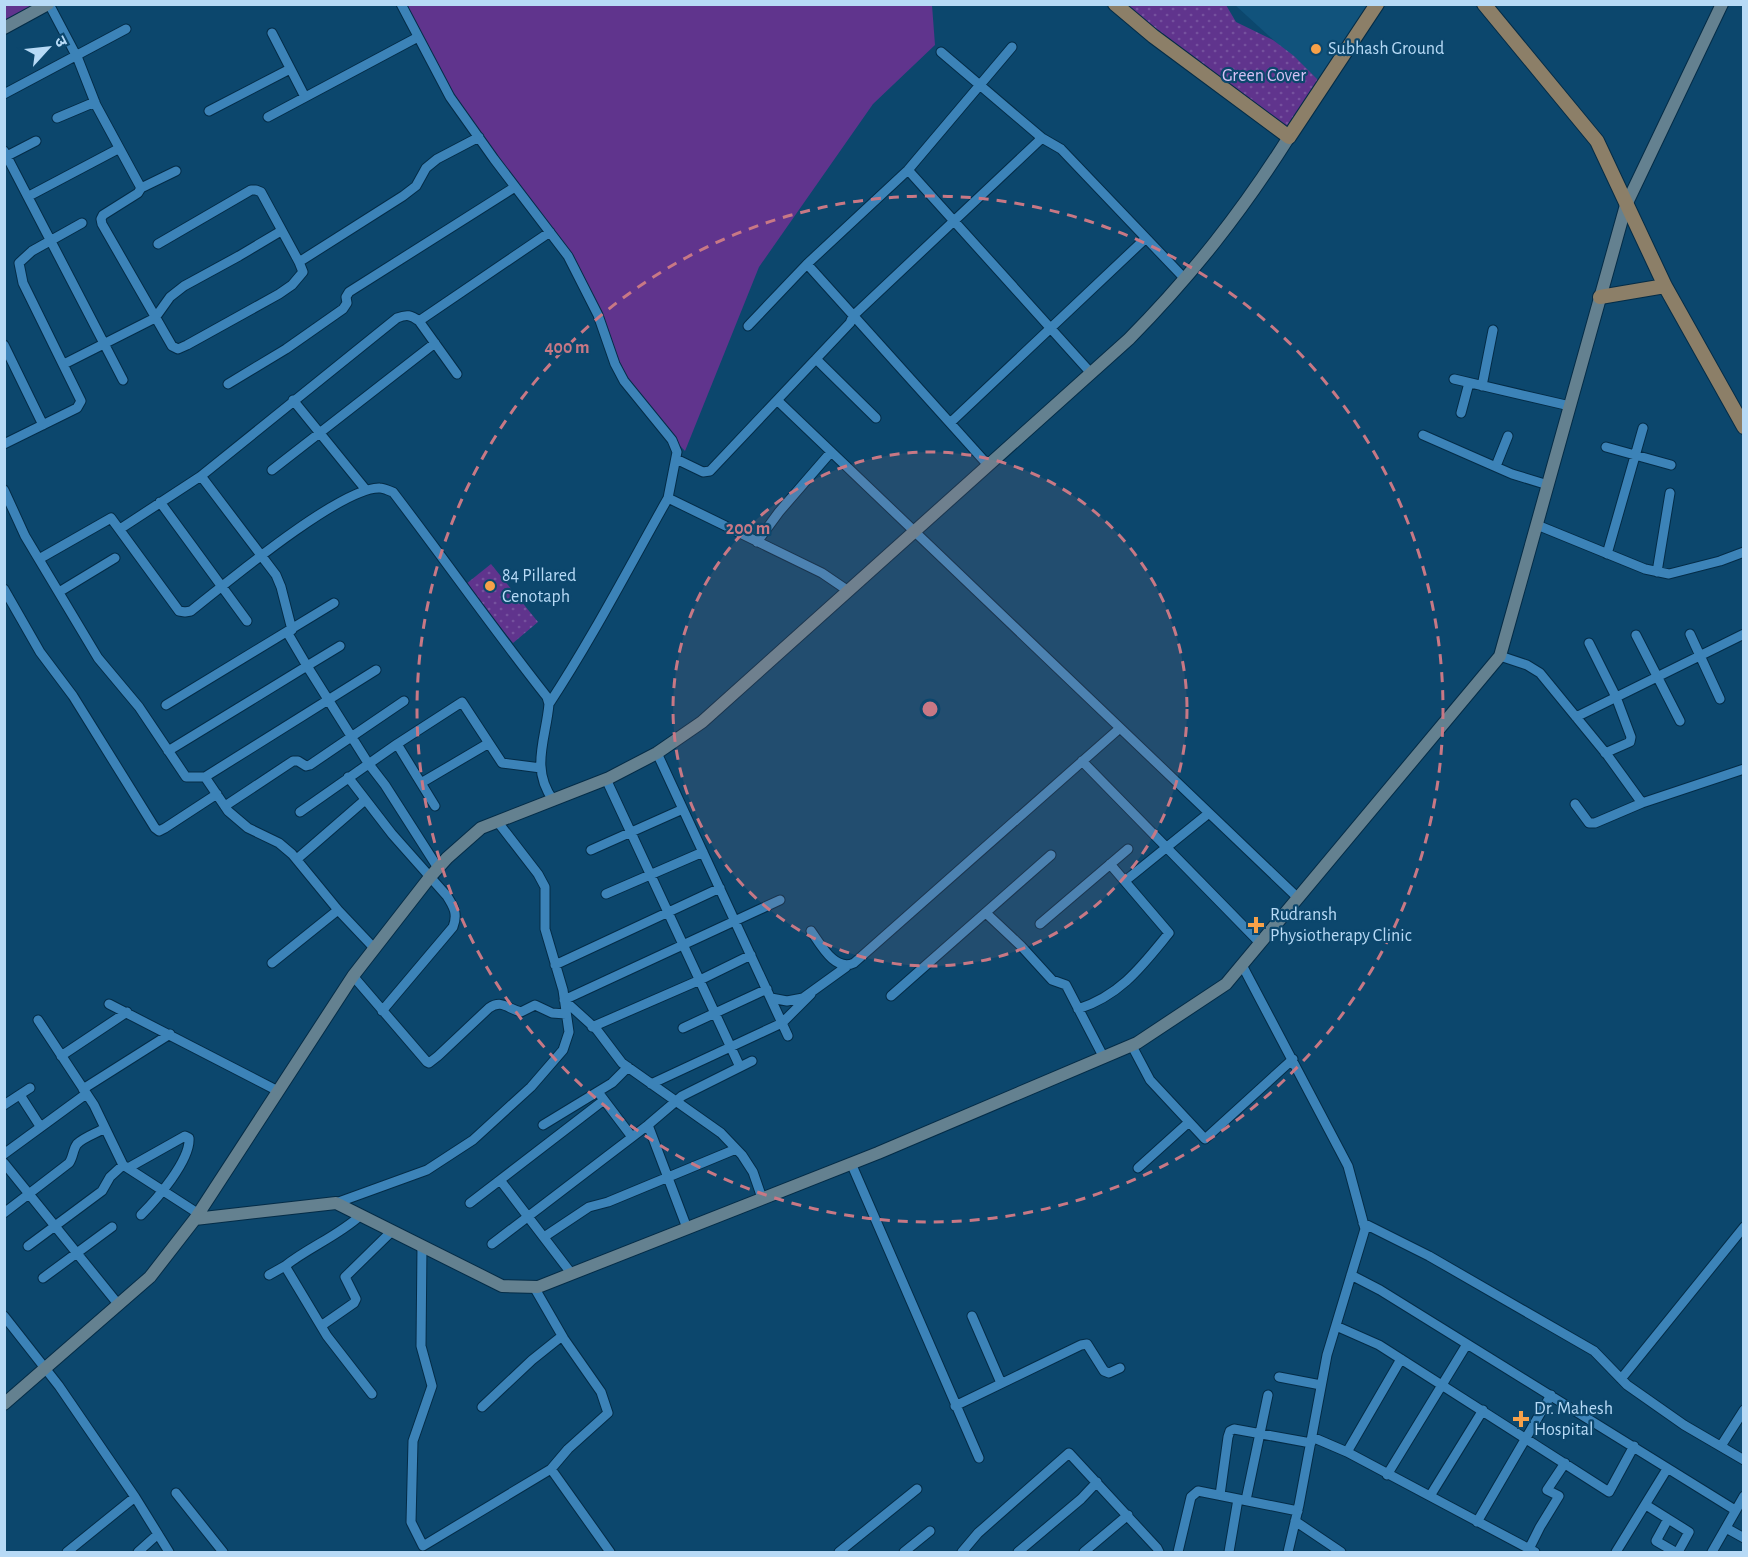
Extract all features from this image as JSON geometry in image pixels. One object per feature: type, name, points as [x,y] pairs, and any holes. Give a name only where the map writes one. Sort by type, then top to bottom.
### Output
[{"type":"main road","points":[[1115,4],[1153,36],[1289,137],[1377,4]]},
{"type":"main road","points":[[1484,4],[1597,141],[1665,286],[1743,427]]},
{"type":"main road","points":[[1600,297],[1665,286]]},
{"type":"street","points":[[4,28],[49,4],[76,56],[118,149],[141,188]]},
{"type":"street","points":[[401,4],[450,97],[579,273],[624,381],[672,441],[677,452],[668,498],[574,667],[549,704],[540,754],[545,788],[553,800]]},
{"type":"street","points":[[336,1203],[502,1286],[534,1287],[851,1163],[1132,1046],[1226,984],[1500,656],[1626,205],[1722,4]]},
{"type":"street","points":[[4,94],[126,29]]},
{"type":"street","points":[[272,33],[305,97]]},
{"type":"street","points":[[268,117],[418,38]]},
{"type":"street","points":[[748,326],[807,264],[909,170],[1012,47]]},
{"type":"street","points":[[942,52],[1042,138],[1061,149],[1185,279]]},
{"type":"street","points":[[209,111],[290,69]]},
{"type":"street","points":[[57,118],[95,102]]},
{"type":"street","points":[[299,262],[403,196],[416,186],[426,168],[437,159],[478,137]]},
{"type":"street","points":[[4,1404],[150,1277],[197,1217],[353,976],[434,872],[481,828],[606,779],[657,753],[702,722],[1129,339],[1208,254],[1261,182],[1289,137]]},
{"type":"street","points":[[676,459],[703,472],[710,471],[850,323],[853,316],[1042,138]]},
{"type":"street","points":[[36,141],[6,153],[123,380]]},
{"type":"street","points":[[29,196],[118,149]]},
{"type":"street","points":[[909,170],[1090,372]]},
{"type":"street","points":[[158,244],[251,190],[256,190],[261,192],[303,272],[292,285],[279,294],[178,349],[172,346],[101,219],[103,215],[138,193],[141,188],[176,171]]},
{"type":"street","points":[[228,384],[286,349],[343,309],[349,292],[515,187]]},
{"type":"street","points":[[4,444],[77,408],[81,401],[23,283],[19,263],[23,257],[51,239],[82,223]]},
{"type":"street","points":[[64,364],[155,318],[170,297],[184,286],[281,231]]},
{"type":"street","points":[[419,321],[550,232]]},
{"type":"street","points":[[950,423],[1146,238]]},
{"type":"street","points":[[807,264],[987,464]]},
{"type":"street","points":[[120,529],[201,476],[397,318],[405,315],[412,316],[419,321],[457,374]]},
{"type":"street","points":[[1482,386],[1493,330]]},
{"type":"street","points":[[273,470],[435,343]]},
{"type":"street","points":[[4,345],[43,425]]},
{"type":"street","points":[[816,359],[876,418]]},
{"type":"street","points":[[1454,379],[1570,406]]},
{"type":"street","points":[[1461,413],[1469,382]]},
{"type":"street","points":[[293,400],[366,490]]},
{"type":"street","points":[[777,400],[1298,898]]},
{"type":"street","points":[[1607,554],[1643,428]]},
{"type":"street","points":[[1423,435],[1548,485]]},
{"type":"street","points":[[1496,466],[1508,436]]},
{"type":"street","points":[[1606,447],[1671,465]]},
{"type":"street","points":[[758,542],[779,512],[831,452]]},
{"type":"street","points":[[201,476],[276,575],[281,587],[290,631],[307,666],[368,764],[385,785],[454,906],[453,927],[382,1011]]},
{"type":"street","points":[[39,559],[111,518],[179,610],[185,612],[191,610],[317,515],[366,490],[380,488],[393,492],[547,697],[549,704]]},
{"type":"street","points":[[4,490],[25,536],[98,658],[138,707],[186,777],[206,777],[376,670]]},
{"type":"street","points":[[1657,572],[1670,493]]},
{"type":"street","points":[[668,498],[822,573],[847,590]]},
{"type":"street","points":[[160,502],[247,621]]},
{"type":"street","points":[[1537,525],[1645,569],[1669,574],[1720,561],[1743,552]]},
{"type":"street","points":[[59,592],[115,558]]},
{"type":"street","points":[[4,589],[40,652],[74,696],[155,828],[159,831],[165,828],[217,794]]},
{"type":"street","points":[[166,705],[334,603]]},
{"type":"street","points":[[1690,634],[1720,699]]},
{"type":"street","points":[[1576,717],[1743,634]]},
{"type":"street","points":[[1636,635],[1680,721]]},
{"type":"street","points":[[1589,643],[1616,697],[1631,737],[1630,742],[1605,753]]},
{"type":"street","points":[[168,751],[340,646]]},
{"type":"street","points":[[1500,656],[1527,665],[1540,674],[1605,753],[1642,803]]},
{"type":"street","points":[[225,806],[286,764],[298,761],[306,766],[310,765],[404,701]]},
{"type":"street","points":[[300,812],[348,777],[462,702],[502,763],[541,768]]},
{"type":"street","points":[[651,1084],[782,1023],[811,994],[854,963],[1119,728]]},
{"type":"street","points":[[421,783],[489,743]]},
{"type":"street","points":[[397,744],[435,806]]},
{"type":"street","points":[[657,753],[788,1036]]},
{"type":"street","points":[[1082,761],[1260,943]]},
{"type":"street","points":[[1575,804],[1589,823],[1594,823],[1642,803],[1743,769]]},
{"type":"street","points":[[206,777],[225,806],[248,828],[279,843],[297,859],[374,948]]},
{"type":"street","points":[[348,777],[365,800],[434,872]]},
{"type":"street","points":[[606,779],[740,1067]]},
{"type":"street","points":[[297,859],[365,800]]},
{"type":"street","points":[[591,850],[683,809]]},
{"type":"street","points":[[1125,881],[1209,813]]},
{"type":"street","points":[[38,1020],[85,1091],[125,1166],[164,1191],[197,1217],[336,1203],[427,1170],[473,1140],[531,1088],[563,1050],[569,1032],[564,1000],[545,929],[545,887],[538,874],[497,821]]},
{"type":"street","points":[[1040,924],[1128,849]]},
{"type":"street","points":[[606,894],[703,852]]},
{"type":"street","points":[[891,996],[1051,855]]},
{"type":"street","points":[[1078,1009],[1123,985],[1137,973],[1169,933],[1110,864]]},
{"type":"street","points":[[555,965],[720,888]]},
{"type":"street","points":[[564,1000],[780,900]]},
{"type":"street","points":[[272,963],[339,910]]},
{"type":"street","points":[[986,913],[1052,980],[1066,985],[1104,1058]]},
{"type":"street","points":[[811,931],[830,956],[846,967]]},
{"type":"street","points":[[592,1027],[751,955]]},
{"type":"street","points":[[1242,965],[1348,1166],[1365,1229],[1327,1356],[1288,1552]]},
{"type":"street","points":[[353,976],[419,1055],[429,1063],[489,1008],[497,1004],[507,1004],[521,1012],[535,1005],[552,1013],[566,1014]]},
{"type":"street","points":[[683,1028],[716,1012],[769,994],[793,1001],[811,994]]},
{"type":"street","points":[[564,1000],[597,1030],[622,1063],[721,1133],[753,1172],[762,1198]]},
{"type":"street","points":[[109,1004],[278,1091]]},
{"type":"street","points":[[61,1056],[127,1012]]},
{"type":"street","points":[[4,1154],[85,1091],[170,1034]]},
{"type":"street","points":[[1132,1046],[1150,1080],[1204,1139],[1293,1059]]},
{"type":"street","points":[[492,1245],[648,1125],[682,1095],[752,1061]]},
{"type":"street","points":[[543,1125],[612,1083],[628,1067]]},
{"type":"street","points":[[4,1105],[30,1088]]},
{"type":"street","points":[[597,1092],[632,1137]]},
{"type":"street","points":[[20,1095],[40,1126]]},
{"type":"street","points":[[470,1203],[604,1100]]},
{"type":"street","points":[[1138,1168],[1189,1122]]},
{"type":"street","points":[[648,1125],[687,1228]]},
{"type":"street","points":[[4,1213],[69,1164],[75,1147],[79,1143],[105,1128]]},
{"type":"street","points":[[28,1246],[102,1191],[110,1177],[125,1166],[185,1136],[189,1138],[190,1143],[185,1155],[164,1191],[141,1215]]},
{"type":"street","points":[[544,1237],[589,1206],[608,1202],[736,1149]]},
{"type":"street","points":[[4,1163],[118,1304]]},
{"type":"street","points":[[851,1163],[979,1458]]},
{"type":"street","points":[[500,1180],[572,1274]]},
{"type":"street","points":[[269,1275],[337,1233],[361,1215]]},
{"type":"street","points":[[1363,1223],[1429,1256],[1594,1351],[1627,1385],[1684,1425],[1743,1460]]},
{"type":"street","points":[[43,1278],[112,1227]]},
{"type":"street","points":[[1621,1379],[1743,1227]]},
{"type":"street","points":[[321,1326],[354,1303],[356,1299],[345,1277],[392,1231]]},
{"type":"street","points":[[422,1246],[421,1346],[432,1386],[413,1441],[411,1522],[423,1546],[551,1469],[568,1449],[608,1413],[601,1392],[562,1336],[534,1287]]},
{"type":"street","points":[[285,1266],[321,1326],[372,1394]]},
{"type":"street","points":[[1351,1275],[1380,1290],[1735,1510]]},
{"type":"street","points":[[4,1316],[59,1386],[135,1497],[169,1552]]},
{"type":"street","points":[[972,1316],[1001,1383]]},
{"type":"street","points":[[1336,1326],[1379,1345],[1609,1492],[1634,1446]]},
{"type":"street","points":[[482,1407],[532,1360],[562,1336]]},
{"type":"street","points":[[955,1406],[1080,1344],[1086,1344],[1104,1371],[1109,1373],[1120,1368]]},
{"type":"street","points":[[1387,1475],[1467,1344]]},
{"type":"street","points":[[1347,1452],[1401,1359]]},
{"type":"street","points":[[1279,1377],[1321,1385]]},
{"type":"street","points":[[1229,1552],[1268,1395]]},
{"type":"street","points":[[1476,1522],[1551,1395]]},
{"type":"street","points":[[1430,1496],[1483,1410]]},
{"type":"street","points":[[1721,1446],[1743,1410]]},
{"type":"street","points":[[1220,1495],[1230,1431],[1238,1428],[1311,1440],[1347,1452],[1532,1551],[1540,1527],[1559,1496],[1547,1490],[1565,1463]]},
{"type":"street","points":[[962,1552],[978,1533],[1069,1453],[1128,1515],[1156,1551],[1172,1552]]},
{"type":"street","points":[[551,1469],[610,1552]]},
{"type":"street","points":[[1616,1552],[1667,1469]]},
{"type":"street","points":[[1018,1552],[1081,1499],[1097,1482]]},
{"type":"street","points":[[839,1552],[917,1489]]},
{"type":"street","points":[[1178,1552],[1191,1497],[1198,1491],[1242,1500],[1296,1516],[1341,1552]]},
{"type":"street","points":[[176,1493],[223,1552]]},
{"type":"street","points":[[1712,1552],[1743,1496]]},
{"type":"street","points":[[67,1552],[135,1497]]},
{"type":"street","points":[[1646,1504],[1689,1532],[1677,1552],[1656,1541],[1668,1519]]},
{"type":"street","points":[[1084,1552],[1128,1515]]},
{"type":"street","points":[[1726,1528],[1743,1538]]},
{"type":"street","points":[[903,1552],[930,1531]]},
{"type":"street","points":[[138,1552],[158,1534]]},
{"type":"street","points":[[1510,1552],[1515,1542]]},
{"type":"shaded area","name":"Subhash Ground","points":[[1235,5],[1377,5],[1324,86]]},
{"type":"green space","points":[[5,5],[48,5],[5,28]]},
{"type":"green space","points":[[404,5],[932,5],[935,45],[873,104],[759,267],[685,451],[649,414],[618,371],[596,304],[485,146],[439,75]]},
{"type":"green space","name":"Green Cover","points":[[1119,5],[1226,5],[1236,22],[1273,40],[1294,56],[1324,86],[1289,137]]},
{"type":"green space","points":[[491,564],[538,622],[513,643],[466,584]]},
{"type":"place","name":"Subhash Ground","points":[[1316,49]]},
{"type":"place","name":"84 Pillared Cenotaph","points":[[490,586]]},
{"type":"place","name":"Rudransh Physiotherapy Clinic","points":[[1256,925]]},
{"type":"place","name":"Dr. Mahesh Hospital","points":[[1521,1419]]}]
